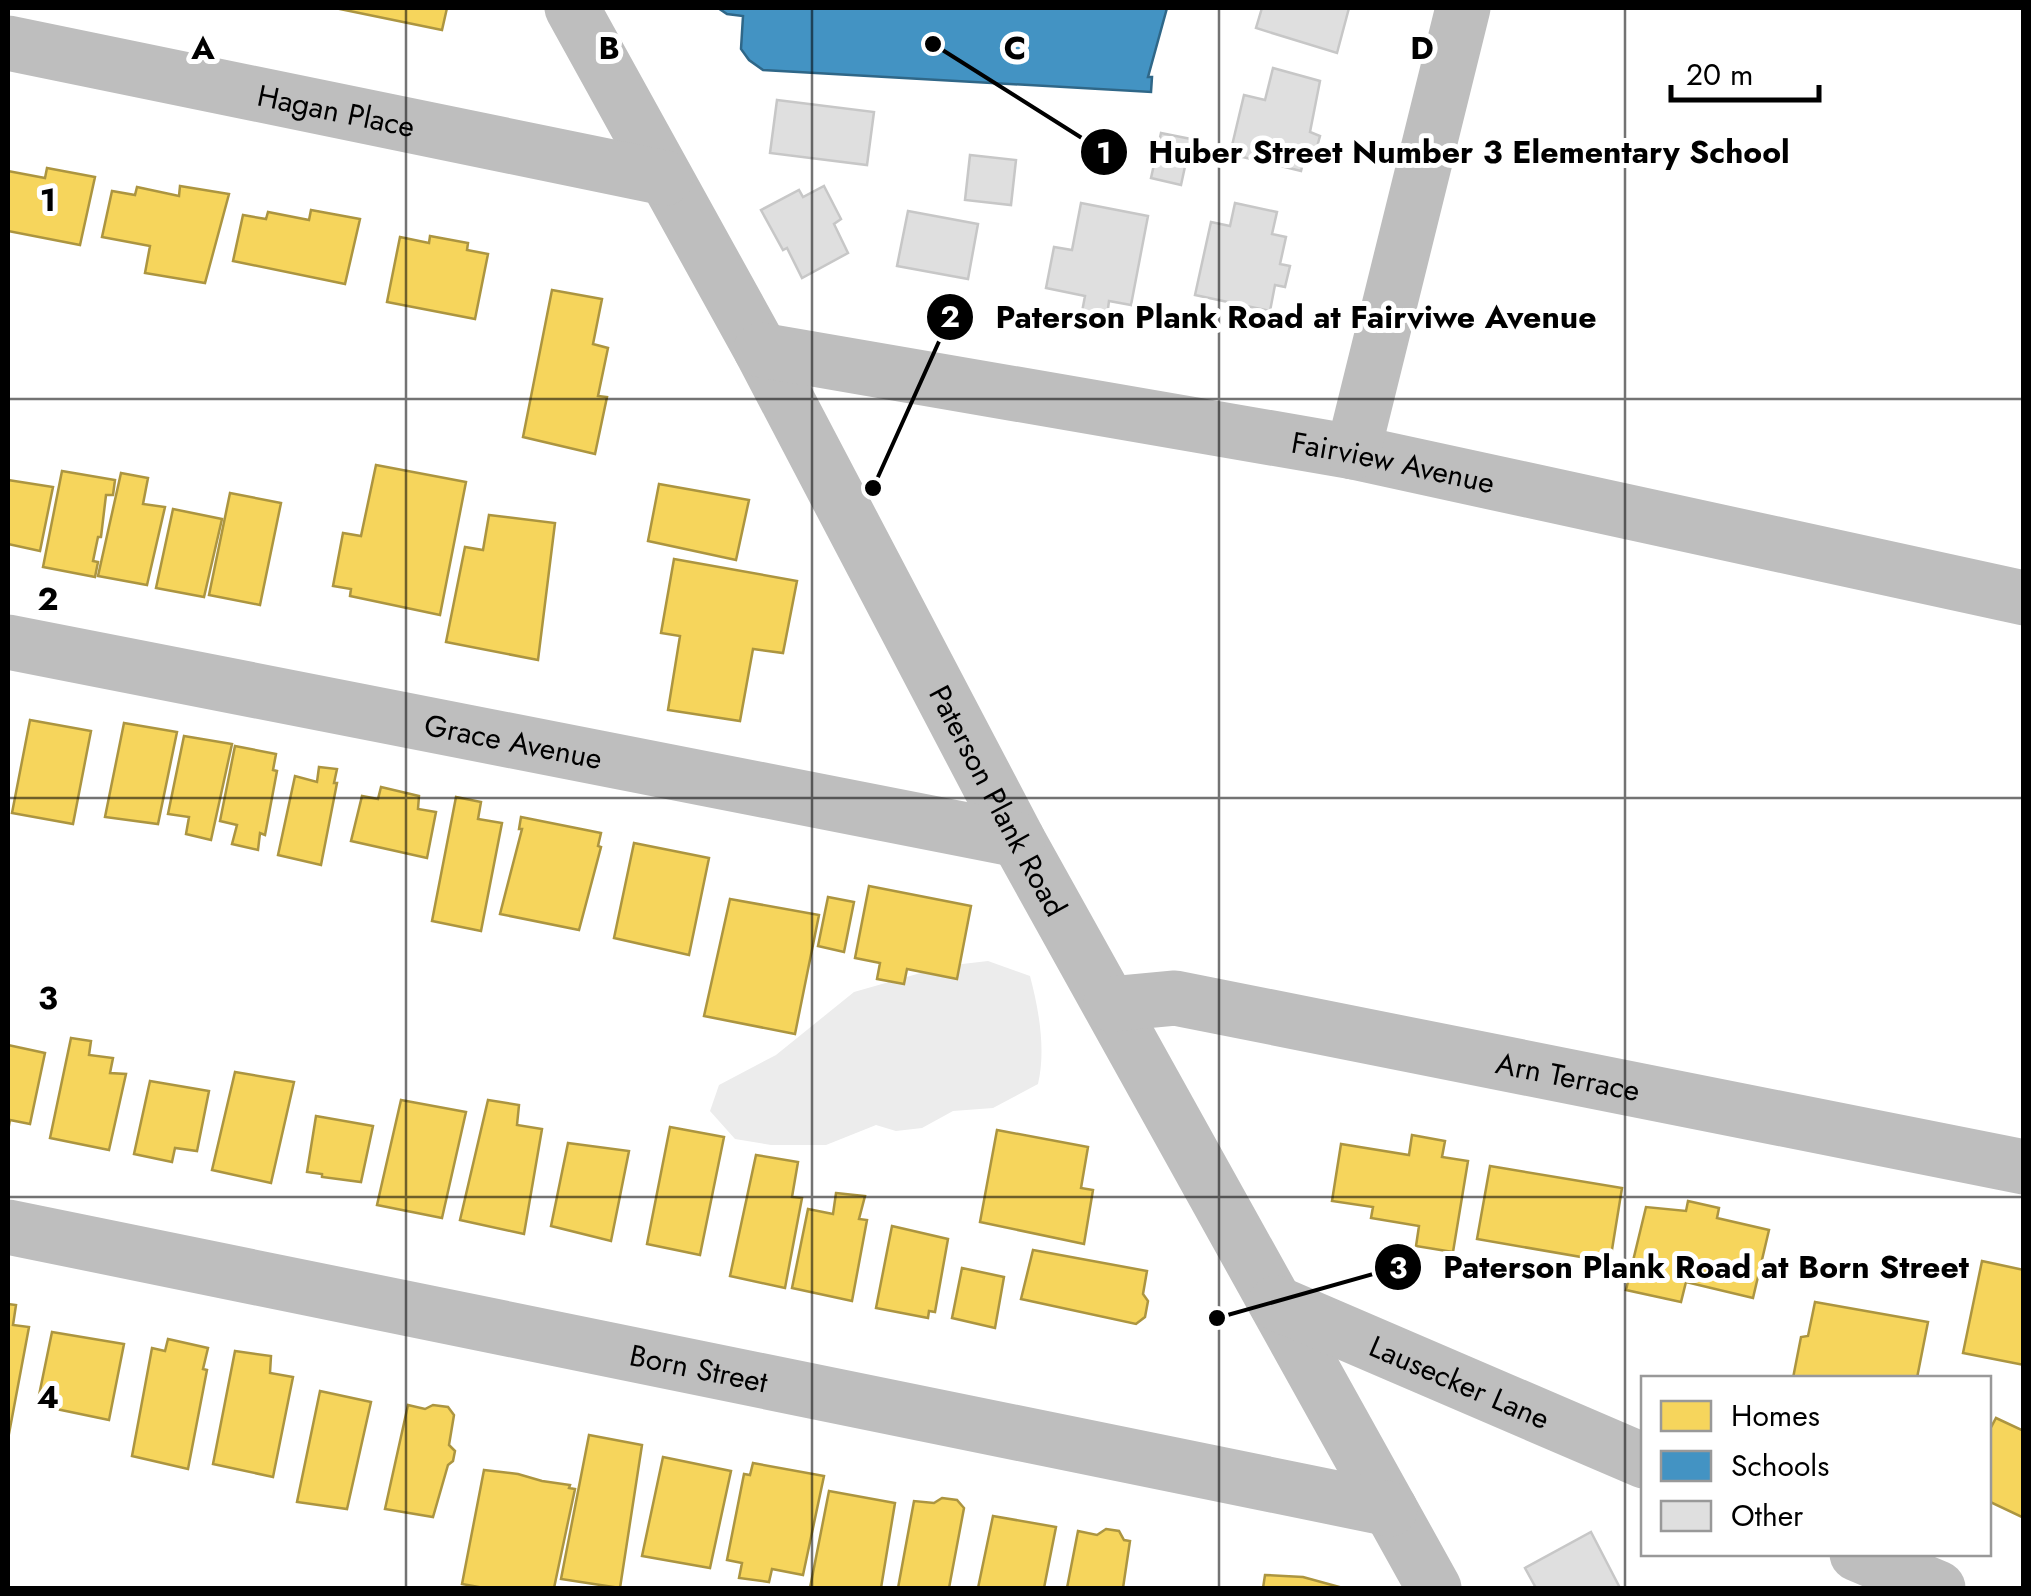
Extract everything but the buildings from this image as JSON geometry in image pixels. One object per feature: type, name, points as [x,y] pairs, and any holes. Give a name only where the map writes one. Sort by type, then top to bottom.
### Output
[{"type":"street","name":"Paterson Plank Road","points":[[572,8],[761,350],[1018,840],[1434,1588]]},
{"type":"street","points":[[1352,452],[1463,8]]},
{"type":"street","name":"Hagan Place","points":[[8,43],[665,178]]},
{"type":"street","name":"Fairview Avenue","points":[[761,350],[1352,452],[2024,598]]},
{"type":"street","name":"Grace Avenue","points":[[8,642],[1018,840]]},
{"type":"street","name":"Arn Terrace","points":[[1111,1004],[1175,998],[2024,1167]]},
{"type":"street","name":"Born Street","points":[[8,1227],[1390,1510]]},
{"type":"street","name":"Lausecker Lane","points":[[1276,1302],[1641,1460]]},
{"type":"street","points":[[1862,1556],[1938,1588]]},
{"type":"shaded area","points":[[988,961],[1030,976],[1040,1030],[1038,1084],[993,1108],[953,1111],[922,1128],[896,1131],[876,1125],[826,1145],[771,1145],[735,1139],[710,1111],[719,1085],[776,1055],[854,992],[945,966]]},
{"type":"place","name":"Huber Street Number 3 Elementary School","points":[[933,44]]},
{"type":"place","name":"Paterson Plank Road at Fairviwe Avenue","points":[[873,488]]},
{"type":"place","name":"Paterson Plank Road at Born Street","points":[[1217,1318]]}]
